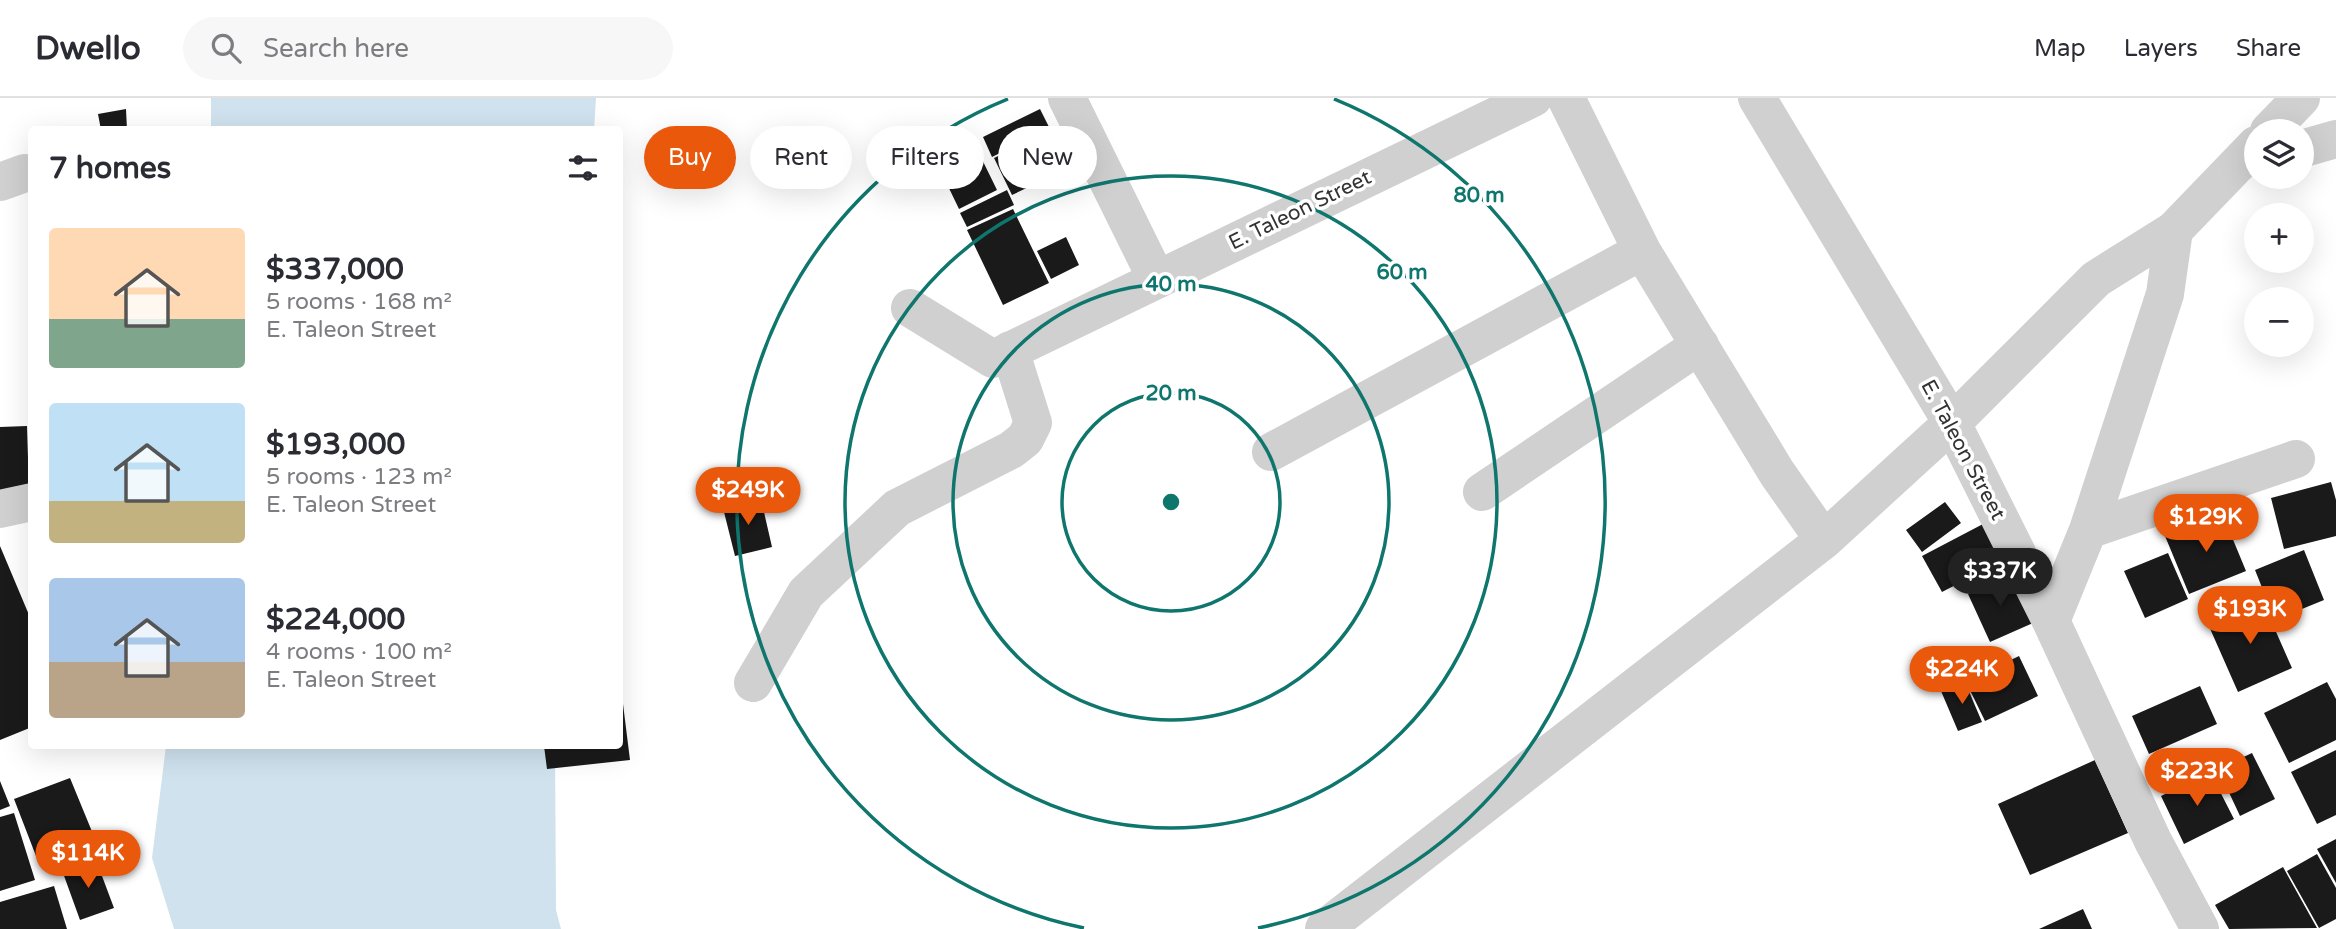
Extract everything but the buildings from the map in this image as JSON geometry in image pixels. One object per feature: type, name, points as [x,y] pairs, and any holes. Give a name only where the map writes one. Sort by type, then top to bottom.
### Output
[{"type":"street","points":[[1068,98],[1157,279]]},
{"type":"street","name":"E. Taleon Street","points":[[1002,354],[1532,98]]},
{"type":"street","points":[[1566,98],[1643,251],[1777,473],[1824,540]]},
{"type":"street","name":"E. Taleon Street","points":[[1757,98],[1952,423],[2051,621],[2153,841],[2200,929]]},
{"type":"street","points":[[2281,119],[2301,98]]},
{"type":"street","points":[[2314,145],[2336,139]]},
{"type":"street","points":[[1324,929],[1824,540],[1952,423],[2096,279],[2174,230],[2243,168]]},
{"type":"street","points":[[2051,621],[2088,530],[2165,294],[2174,230]]},
{"type":"street","points":[[1271,452],[1643,251]]},
{"type":"street","points":[[753,683],[806,593],[897,508],[1011,450],[1025,439],[1033,423],[1002,354],[910,308]]},
{"type":"street","points":[[1482,492],[1700,345]]},
{"type":"street","points":[[2088,530],[2296,460]]},
{"type":"street","points":[[0,509],[28,503]]},
{"type":"water","points":[[211,98],[596,98],[594,126],[211,126]]},
{"type":"water","points":[[166,749],[555,749],[556,910],[561,929],[174,929],[152,858]]}]
